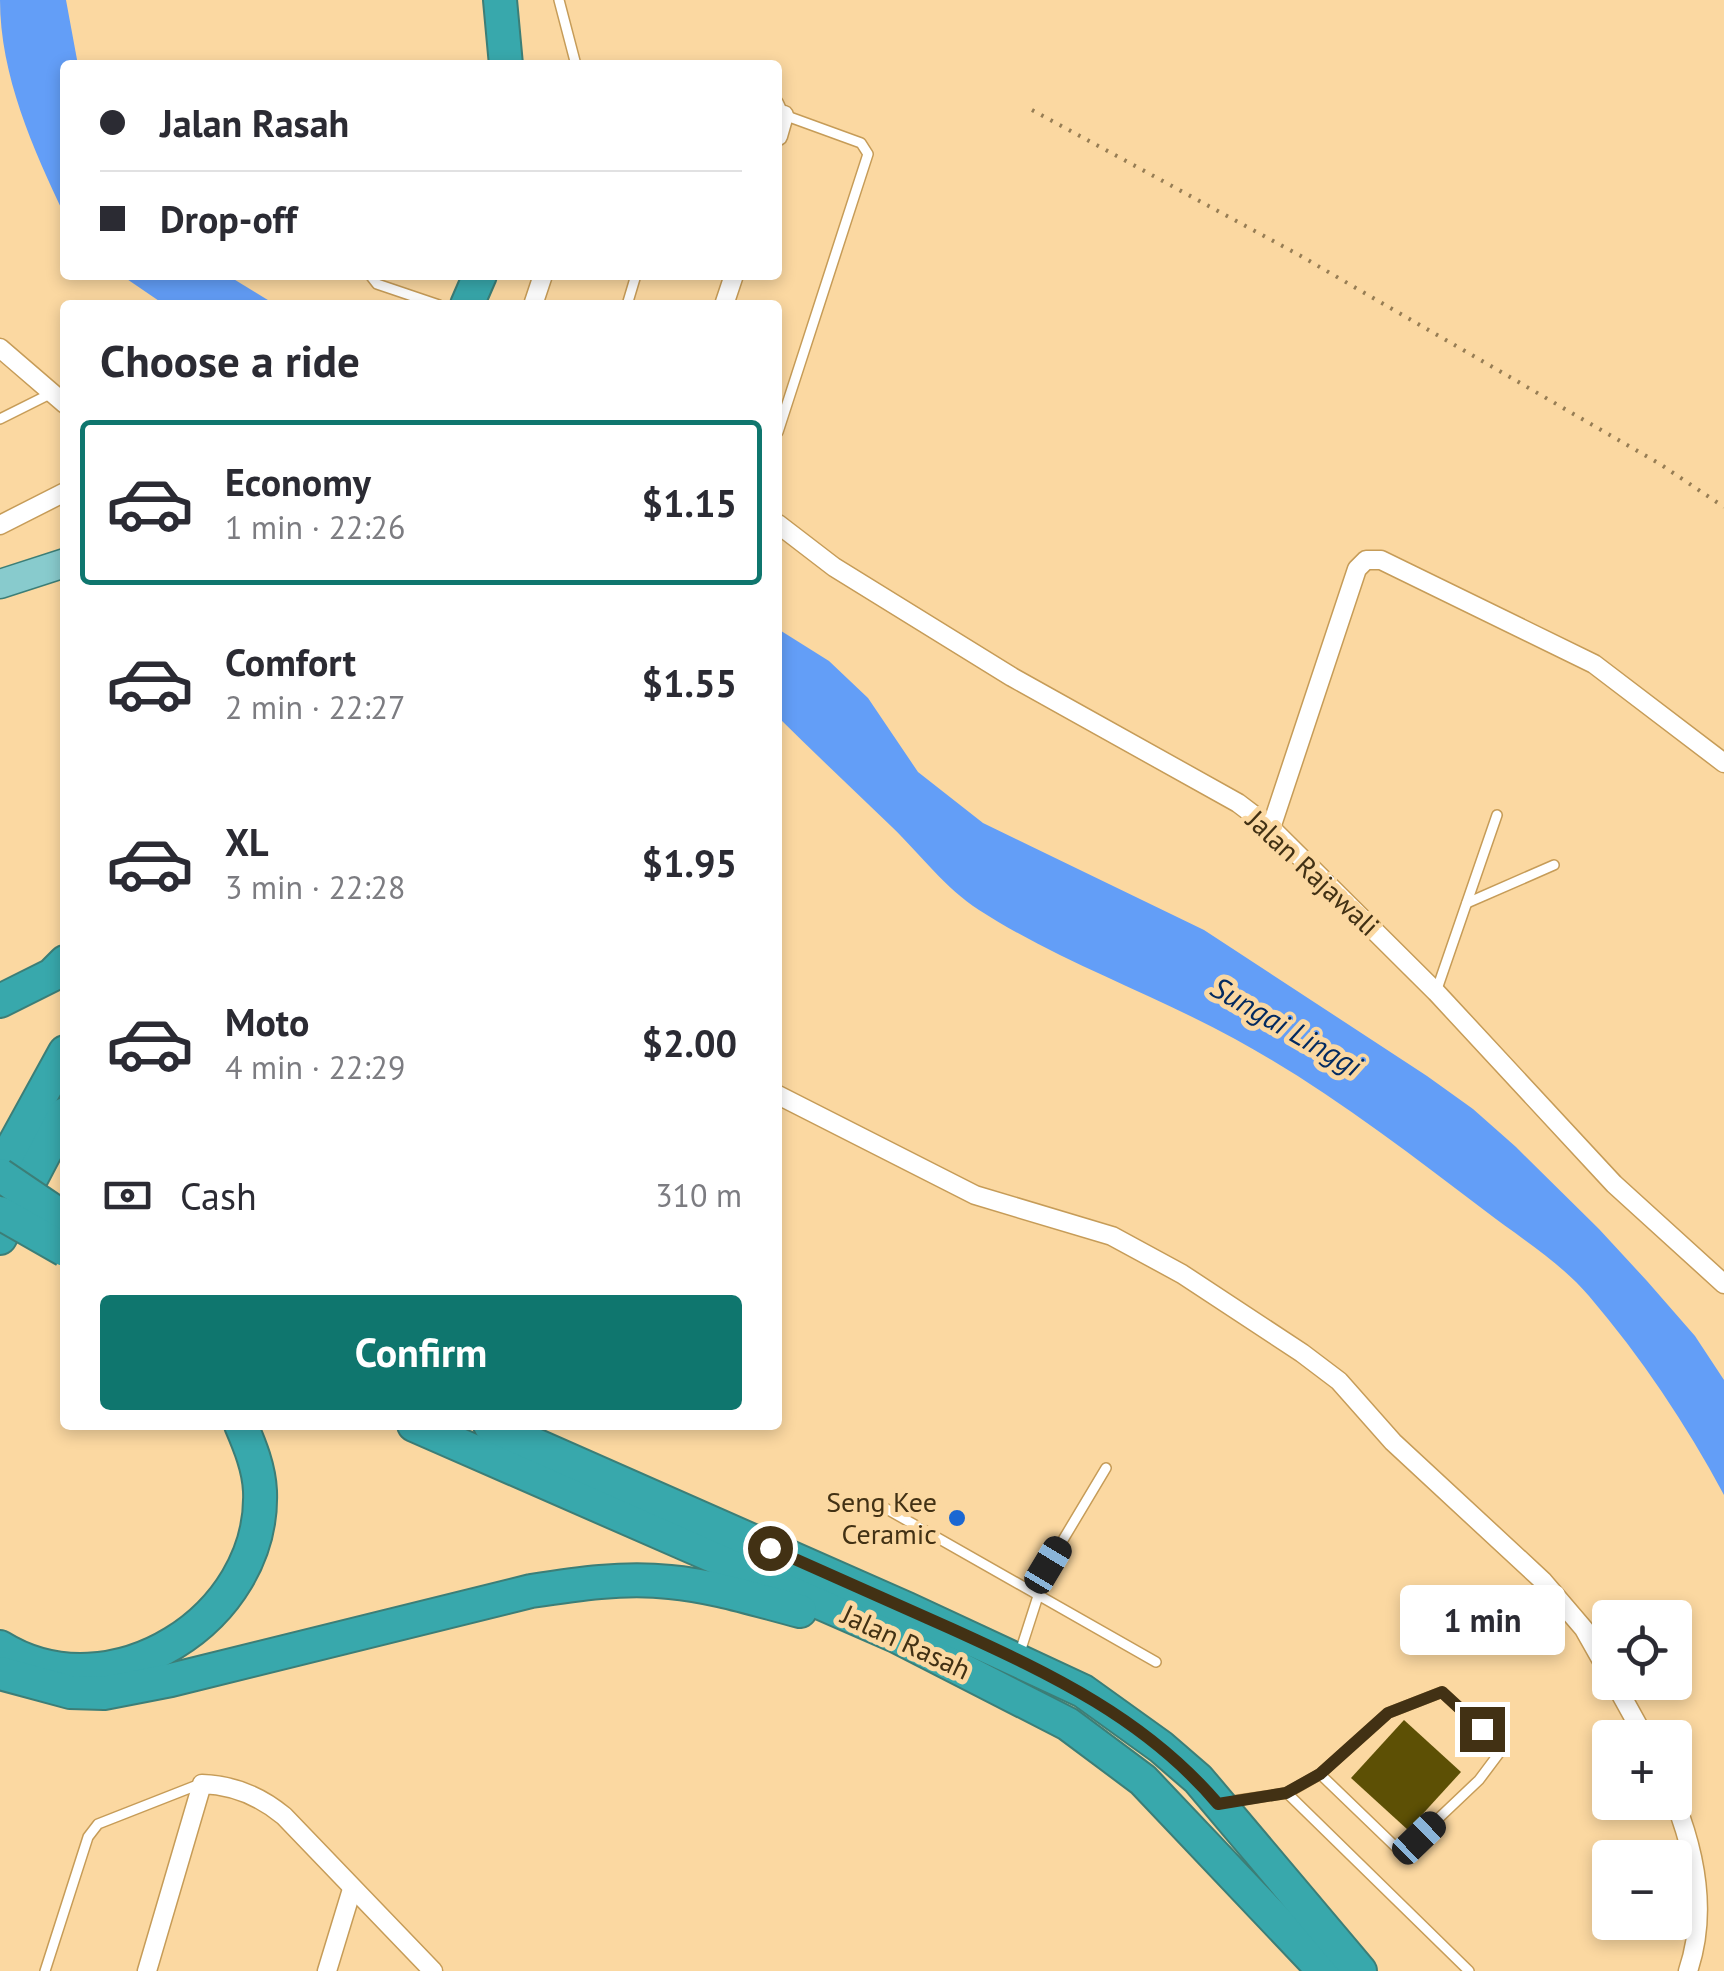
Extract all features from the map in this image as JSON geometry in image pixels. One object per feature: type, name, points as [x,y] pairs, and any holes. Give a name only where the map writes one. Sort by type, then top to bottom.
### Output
[{"type":"highway","points":[[500,0],[506,60]]},
{"type":"highway","points":[[0,1001],[52,975],[60,967]]},
{"type":"highway","points":[[60,1061],[0,1172],[60,1215]]},
{"type":"highway","points":[[0,1238],[60,1124]]},
{"type":"highway","points":[[0,1213],[60,1247]]},
{"type":"highway","points":[[0,1647],[16,1657],[56,1670],[105,1668],[174,1645],[210,1616],[241,1572],[256,1528],[260,1492],[255,1460],[243,1430]]},
{"type":"highway","name":"Jalan Rasah","points":[[425,1430],[896,1636],[1068,1724],[1143,1780],[1324,1971]]},
{"type":"highway","name":"Jalan Rasah","points":[[501,1430],[1083,1691],[1161,1746],[1198,1780],[1360,1971]]},
{"type":"highway","points":[[0,1673],[70,1692],[104,1693],[583,1582],[673,1582],[896,1636]]},
{"type":"main road","points":[[0,584],[60,565]]},
{"type":"street","points":[[0,348],[58,398]]},
{"type":"street","points":[[0,525],[60,495]]},
{"type":"street","name":"Jalan Rajawali","points":[[782,527],[834,567],[996,667],[1238,803],[1271,828],[1436,992],[1614,1184],[1724,1284]]},
{"type":"street","points":[[1271,828],[1357,569],[1366,560],[1381,560],[1594,664],[1724,762]]},
{"type":"street","points":[[782,1097],[976,1195],[1112,1236],[1182,1274],[1302,1353],[1339,1381],[1393,1442],[1543,1581],[1592,1643]]},
{"type":"street","points":[[146,1971],[202,1784],[222,1784],[262,1798],[434,1971]]},
{"type":"street","points":[[1682,1820],[1698,1878],[1694,1955],[1688,1971]]},
{"type":"street","points":[[327,1971],[352,1889]]},
{"type":"lane","points":[[559,0],[575,60]]},
{"type":"lane","points":[[782,109],[861,143],[868,154],[782,420]]},
{"type":"lane","points":[[374,280],[424,300]]},
{"type":"lane","points":[[0,420],[58,398]]},
{"type":"lane","points":[[1436,992],[1497,815]]},
{"type":"lane","points":[[1466,903],[1554,866]]},
{"type":"lane","points":[[1018,1659],[1048,1565],[1106,1468]]},
{"type":"lane","points":[[885,1508],[1156,1662]]},
{"type":"lane","points":[[1218,1804],[1286,1793],[1320,1774],[1388,1713],[1442,1692],[1502,1748],[1479,1780],[1402,1853],[1320,1774]]},
{"type":"lane","points":[[45,1971],[88,1837],[98,1824],[202,1784]]},
{"type":"lane","points":[[1286,1793],[1469,1971]]},
{"type":"path","points":[[1032,110],[1300,255],[1660,464],[1724,507]]},
{"type":"water","points":[[0,0],[66,0],[77,60],[60,60],[60,205],[20,111],[1,28]]},
{"type":"water","points":[[128,280],[235,280],[268,300],[158,300]]},
{"type":"water","name":"Sungai Linggi","points":[[782,632],[829,661],[868,698],[918,772],[983,823],[1204,930],[1427,1076],[1516,1147],[1647,1281],[1695,1336],[1724,1380],[1724,1495],[1645,1367],[1589,1296],[1552,1261],[1300,1077],[1203,1022],[1041,946],[979,910],[955,892],[782,721]]},
{"type":"building","points":[[1404,1720],[1461,1772],[1408,1830],[1351,1778]]},
{"type":"place","name":"Seng Kee Ceramic","points":[[957,1518]]},
{"type":"route","points":[[770,1548],[1083,1691],[1161,1746],[1218,1804],[1286,1793],[1320,1774],[1388,1713],[1442,1692],[1482,1729]]}]
